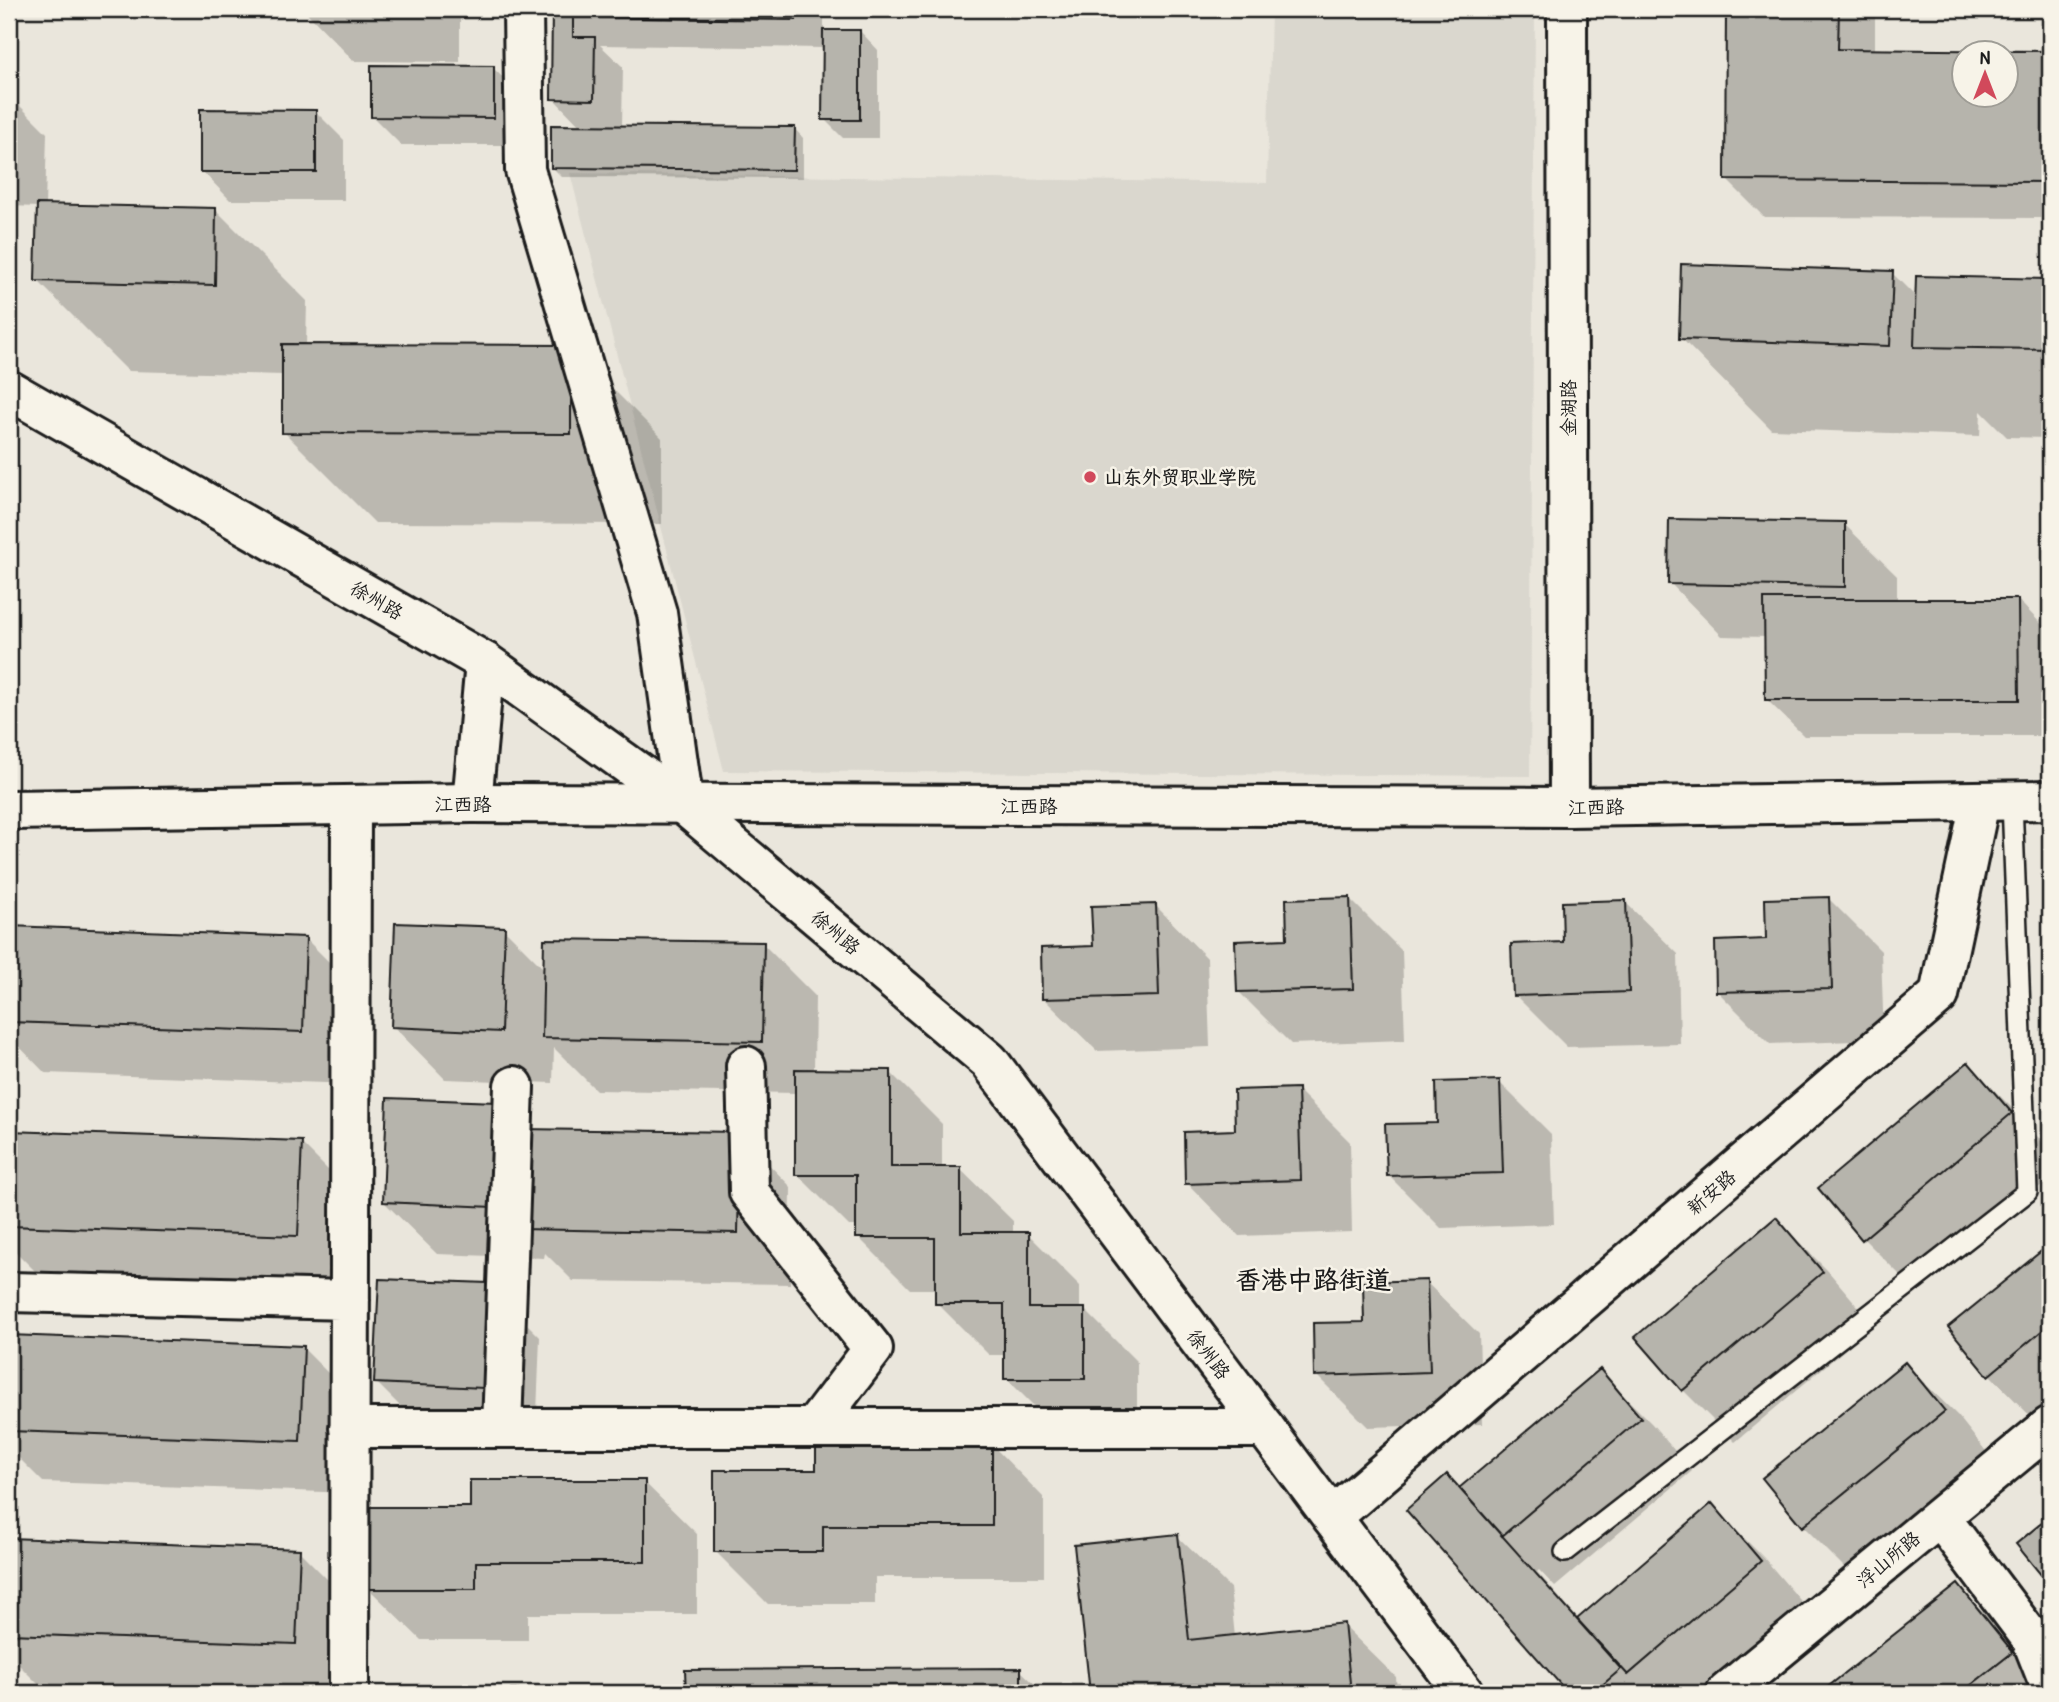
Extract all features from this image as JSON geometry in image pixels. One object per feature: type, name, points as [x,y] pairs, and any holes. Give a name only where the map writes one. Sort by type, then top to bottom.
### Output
[{"type":"street","points":[[523,9],[525,170],[657,612],[684,805]]},
{"type":"street","name":"金湖路","points":[[1567,9],[1569,807]]},
{"type":"street","name":"徐州路","points":[[9,390],[485,662],[684,805],[989,1060],[1464,1693]]},
{"type":"street","points":[[472,803],[485,662]]},
{"type":"street","name":"江西路","points":[[9,810],[472,803],[1569,807],[2050,800]]},
{"type":"street","name":"新安路","points":[[1332,1517],[1939,995],[1996,801]]},
{"type":"street","points":[[349,1693],[351,805]]},
{"type":"street","points":[[746,1066],[749,1192],[873,1349],[813,1428]]},
{"type":"street","points":[[502,1428],[514,1086]]},
{"type":"street","points":[[9,1292],[350,1300]]},
{"type":"street","name":"浮山所路","points":[[1726,1693],[2050,1426]]},
{"type":"street","points":[[349,1428],[1265,1428]]},
{"type":"street","points":[[1940,1517],[2041,1633],[2050,1686]]},
{"type":"lane","points":[[1565,1552],[2027,1192],[1996,801]]},
{"type":"shaded area","name":"山东外贸职业学院","points":[[1271,9],[1535,9],[1530,776],[724,771],[570,173],[1267,183]]},
{"type":"building","points":[[552,9],[796,9],[796,20],[573,17],[573,37],[595,37],[594,100],[551,99]]},
{"type":"building","points":[[1726,9],[1839,9],[1838,49],[1951,50],[1951,108],[2021,108],[2021,51],[2050,51],[2050,182],[1725,180]]},
{"type":"building","points":[[823,30],[860,30],[860,120],[822,120]]},
{"type":"building","points":[[371,65],[494,66],[494,118],[371,117]]},
{"type":"building","points":[[200,109],[316,110],[316,172],[200,172]]},
{"type":"building","points":[[551,125],[795,127],[794,170],[551,168]]},
{"type":"building","points":[[37,204],[216,208],[215,285],[35,281]]},
{"type":"building","points":[[1681,264],[1893,271],[1890,346],[1679,339]]},
{"type":"building","points":[[1916,276],[2050,279],[2050,349],[1914,347]]},
{"type":"building","points":[[282,344],[571,345],[571,434],[282,433]]},
{"type":"building","points":[[1669,519],[1845,522],[1845,587],[1668,584]]},
{"type":"building","points":[[1764,599],[2018,599],[2019,700],[1765,700]]},
{"type":"building","points":[[1350,897],[1353,989],[1237,992],[1235,941],[1287,939],[1286,899]]},
{"type":"building","points":[[1829,897],[1832,989],[1716,992],[1715,941],[1766,939],[1765,899]]},
{"type":"building","points":[[1626,900],[1629,992],[1513,996],[1511,944],[1563,942],[1562,902]]},
{"type":"building","points":[[1156,904],[1159,996],[1042,999],[1041,948],[1093,946],[1091,906]]},
{"type":"building","points":[[395,923],[505,927],[501,1032],[391,1027]]},
{"type":"building","points":[[9,926],[306,937],[303,1032],[9,1022]]},
{"type":"building","points":[[544,939],[764,942],[762,1042],[542,1038]]},
{"type":"building","points":[[1968,1062],[2012,1113],[1862,1240],[1818,1188]]},
{"type":"building","points":[[795,1069],[891,1070],[891,1167],[961,1167],[961,1232],[1029,1232],[1029,1308],[1085,1308],[1085,1379],[1004,1379],[1004,1304],[935,1304],[935,1238],[856,1238],[856,1175],[795,1175]]},
{"type":"building","points":[[1500,1080],[1503,1173],[1387,1176],[1385,1124],[1437,1123],[1436,1082]]},
{"type":"building","points":[[2047,1082],[2050,1082],[2050,1139],[2047,1139]]},
{"type":"building","points":[[1298,1088],[1301,1180],[1185,1184],[1184,1132],[1235,1130],[1234,1090]]},
{"type":"building","points":[[387,1098],[497,1102],[493,1207],[383,1202]]},
{"type":"building","points":[[520,1129],[740,1132],[738,1233],[519,1229]]},
{"type":"building","points":[[9,1131],[302,1141],[298,1236],[9,1226]]},
{"type":"building","points":[[1776,1217],[1823,1272],[1682,1391],[1635,1337]]},
{"type":"building","points":[[2050,1244],[2050,1324],[1988,1376],[1948,1327]]},
{"type":"building","points":[[379,1279],[488,1283],[484,1388],[374,1383]]},
{"type":"building","points":[[1427,1280],[1430,1372],[1314,1376],[1313,1323],[1364,1322],[1363,1282]]},
{"type":"building","points":[[9,1335],[304,1346],[300,1441],[9,1431]]},
{"type":"building","points":[[1905,1362],[1945,1411],[1802,1527],[1762,1478]]},
{"type":"building","points":[[1600,1369],[1641,1418],[1502,1536],[1459,1488]]},
{"type":"building","points":[[816,1444],[992,1444],[992,1526],[823,1526],[823,1552],[714,1552],[714,1470],[816,1470]]},
{"type":"building","points":[[1447,1474],[1621,1669],[1593,1693],[1568,1693],[1406,1510]]},
{"type":"building","points":[[470,1480],[645,1480],[645,1562],[476,1562],[476,1589],[367,1589],[367,1507],[470,1507]]},
{"type":"building","points":[[1712,1503],[1761,1561],[1628,1675],[1577,1619]]},
{"type":"building","points":[[2050,1516],[2050,1586],[2016,1544]]},
{"type":"building","points":[[1178,1534],[1189,1640],[1344,1623],[1351,1693],[1090,1693],[1074,1545]]},
{"type":"building","points":[[9,1538],[300,1549],[296,1644],[9,1634]]},
{"type":"building","points":[[1958,1584],[2013,1652],[1961,1693],[1820,1693]]},
{"type":"building","points":[[1021,1668],[1021,1693],[686,1693],[685,1670]]},
{"type":"building","points":[[466,1690],[642,1690],[642,1693],[466,1693]]},
{"type":"place","name":"山东外贸职业学院","points":[[1090,477]]},
{"type":"district","name":"香港中路街道","points":[[1313,1280]]}]
